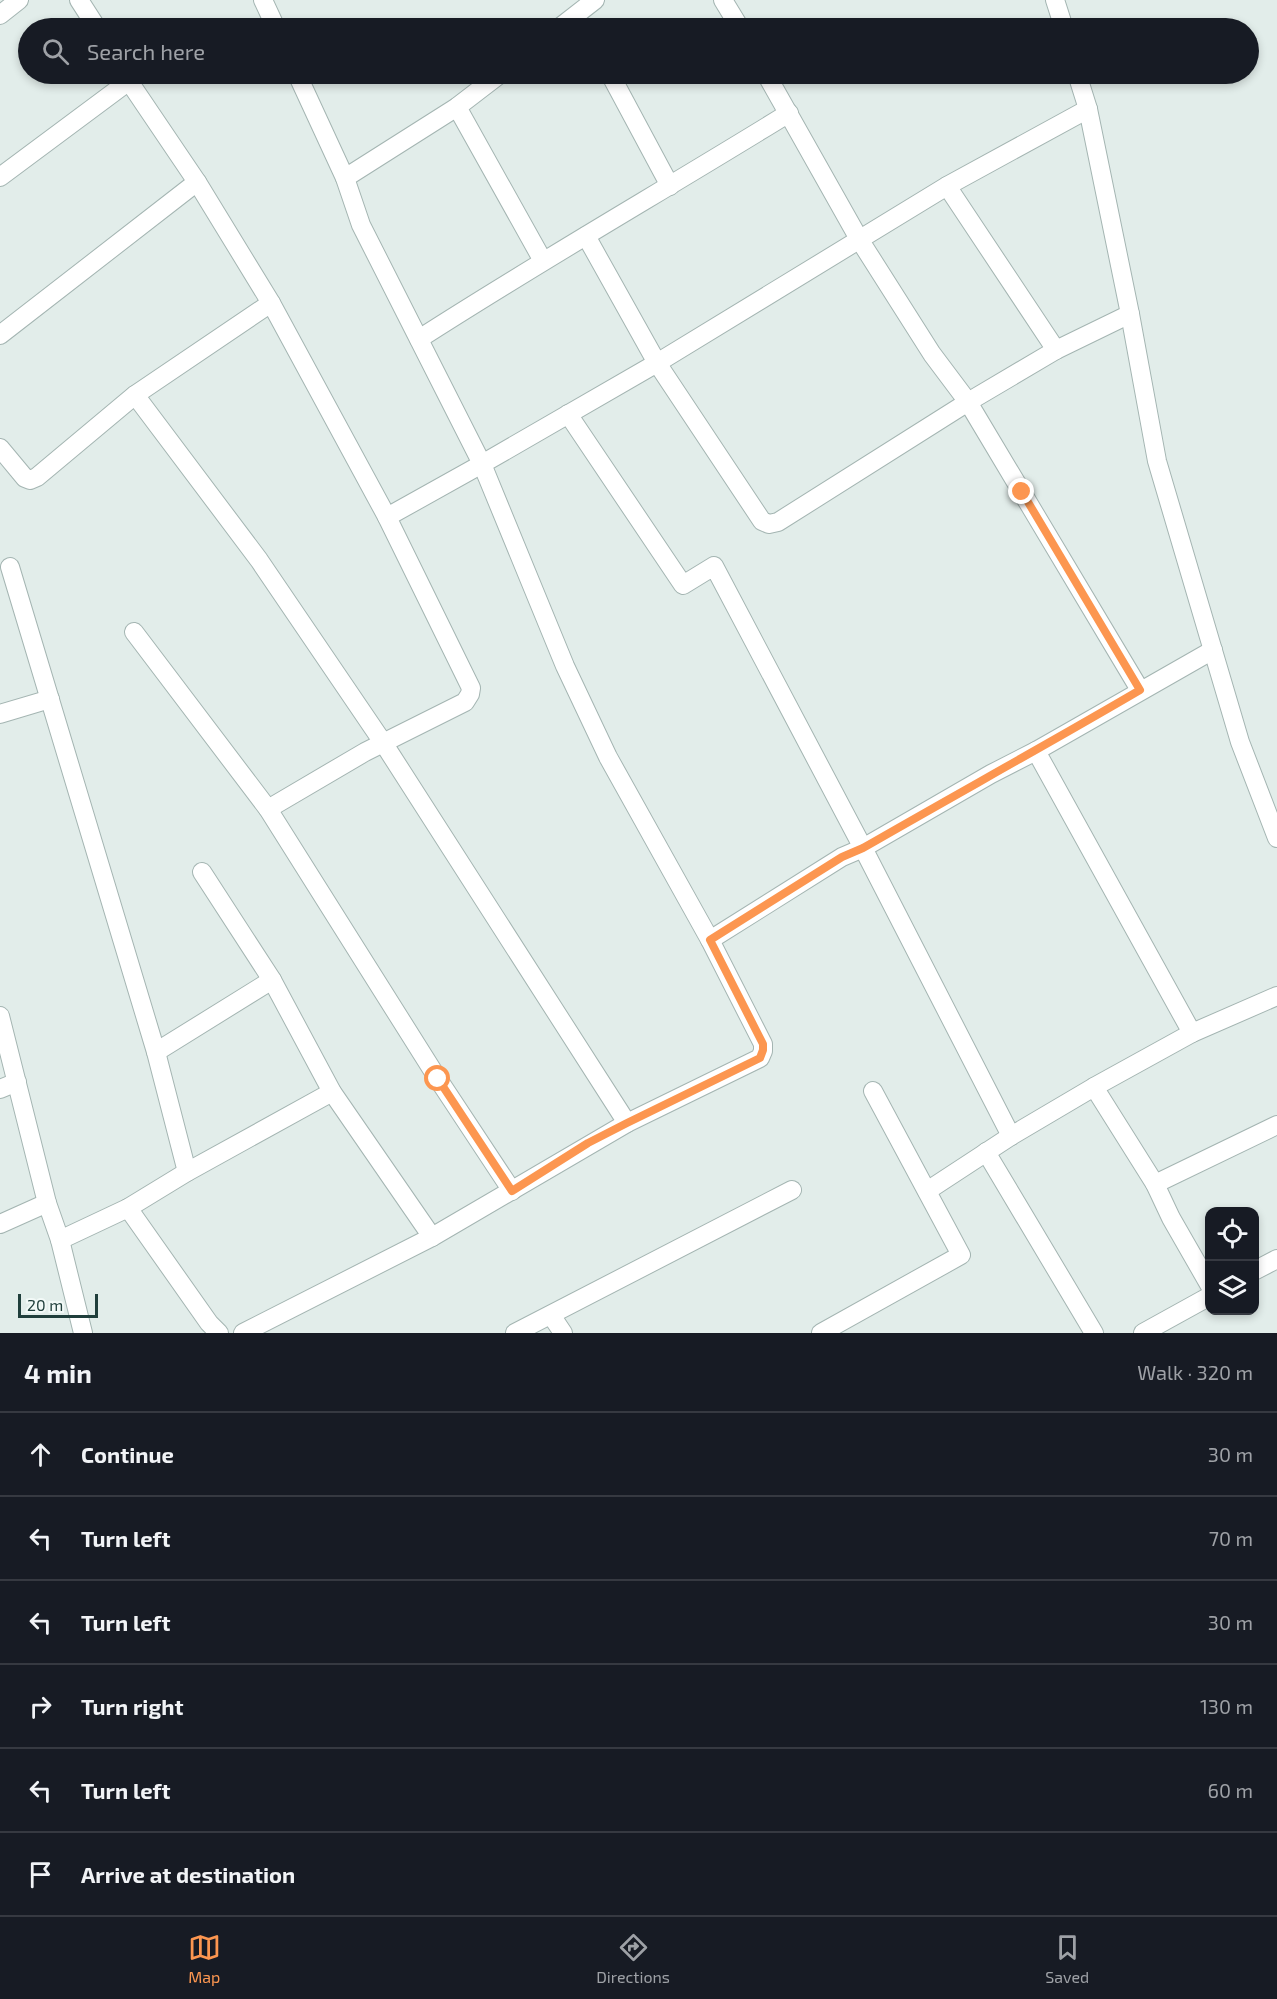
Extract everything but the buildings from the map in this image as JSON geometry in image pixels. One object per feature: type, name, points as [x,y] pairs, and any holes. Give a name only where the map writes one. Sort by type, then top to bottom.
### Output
[{"type":"street","points":[[0,15],[19,0]]},
{"type":"street","points":[[79,0],[91,18]]},
{"type":"street","points":[[263,0],[271,18]]},
{"type":"street","points":[[584,18],[595,0]]},
{"type":"street","points":[[723,0],[734,18]]},
{"type":"street","points":[[1056,0],[1061,18]]},
{"type":"street","points":[[0,177],[118,84]]},
{"type":"street","points":[[132,84],[197,182],[272,303],[387,517],[471,688],[465,702],[365,752],[268,809]]},
{"type":"street","points":[[243,1333],[432,1237],[512,1191],[588,1143],[760,1058],[763,1050],[763,1044],[710,940],[608,757],[565,666],[482,465],[361,225],[345,178],[302,84]]},
{"type":"street","points":[[345,178],[457,107],[487,84]]},
{"type":"street","points":[[615,84],[670,186]]},
{"type":"street","points":[[772,84],[859,239],[932,354],[968,402],[1140,690]]},
{"type":"street","points":[[1080,84],[1088,109],[1130,314],[1157,461],[1239,741],[1277,838]]},
{"type":"street","points":[[457,107],[543,261]]},
{"type":"street","points":[[387,517],[482,465],[657,363],[947,186],[1088,109]]},
{"type":"street","points":[[419,339],[543,261],[789,113]]},
{"type":"street","points":[[0,335],[197,182]]},
{"type":"street","points":[[947,186],[1056,350]]},
{"type":"street","points":[[586,236],[657,363],[762,521],[769,524],[778,522],[968,402],[1056,350],[1130,314]]},
{"type":"street","points":[[0,448],[20,473],[30,480],[37,477],[135,395],[272,303]]},
{"type":"street","points":[[135,395],[259,560],[384,744],[627,1123]]},
{"type":"street","points":[[568,414],[683,585],[714,566],[863,848],[1011,1136]]},
{"type":"street","points":[[10,567],[156,1052],[187,1172]]},
{"type":"street","points":[[134,632],[268,809],[438,1079],[512,1191]]},
{"type":"street","points":[[710,940],[842,857],[863,848],[1212,650]]},
{"type":"street","points":[[0,714],[50,699]]},
{"type":"street","points":[[1036,751],[1192,1033]]},
{"type":"street","points":[[202,872],[272,980],[332,1092],[432,1237]]},
{"type":"street","points":[[156,1052],[272,980]]},
{"type":"street","points":[[927,1191],[1011,1136],[1094,1087],[1192,1033],[1277,996]]},
{"type":"street","points":[[0,1016],[8,1085],[60,1240],[79,1332]]},
{"type":"street","points":[[1094,1087],[1155,1184],[1205,1279]]},
{"type":"street","points":[[60,1240],[128,1208],[187,1172],[332,1092]]},
{"type":"street","points":[[821,1333],[961,1255],[873,1092]]},
{"type":"street","points":[[1155,1184],[1277,1125]]},
{"type":"street","points":[[986,1152],[1094,1333]]},
{"type":"street","points":[[515,1333],[792,1190]]},
{"type":"street","points":[[0,1224],[47,1203]]},
{"type":"street","points":[[128,1208],[209,1323],[219,1333]]},
{"type":"street","points":[[1259,1268],[1277,1258]]},
{"type":"street","points":[[1143,1333],[1205,1298]]},
{"type":"street","points":[[551,1315],[563,1333]]},
{"type":"route","points":[[438,1079],[512,1191],[588,1143],[760,1058],[763,1044],[710,940],[842,857],[863,848],[1140,690],[1022,492]]}]
